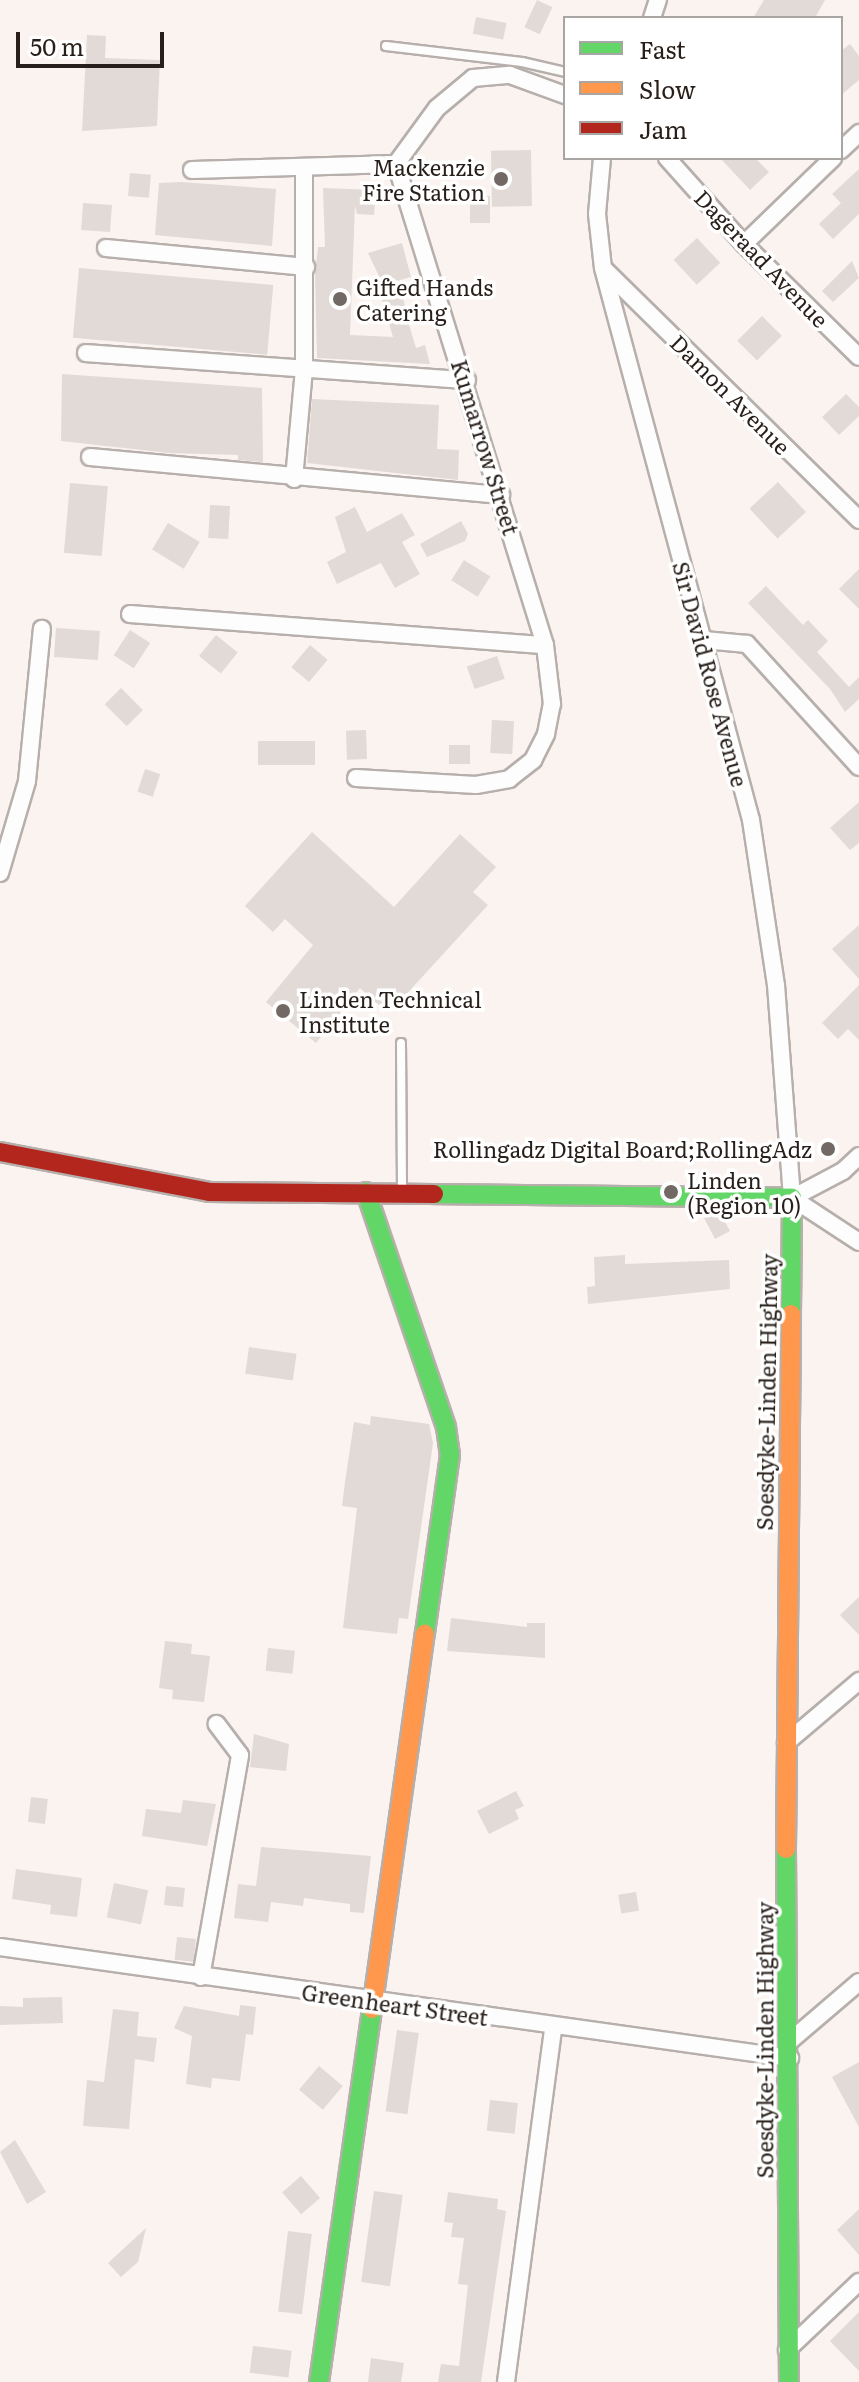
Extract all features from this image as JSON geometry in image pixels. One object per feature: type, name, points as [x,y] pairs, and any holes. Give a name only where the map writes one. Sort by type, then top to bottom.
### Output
[{"type":"main road","points":[[0,1152],[209,1192],[402,1190],[792,1198]]},
{"type":"main road","points":[[319,2382],[450,1455],[446,1427],[366,1192]]},
{"type":"main road","name":"Soesdyke-Linden Highway","points":[[789,2382],[790,2050],[786,1743],[792,1198]]},
{"type":"street","points":[[192,170],[396,164],[437,108],[473,78],[510,75],[563,94]]},
{"type":"street","points":[[843,148],[859,133]]},
{"type":"street","name":"Sir David Rose Avenue","points":[[602,160],[597,214],[603,268],[704,640],[753,835],[776,985],[792,1198]]},
{"type":"street","name":"Dageraad Avenue","points":[[669,160],[744,244],[859,357]]},
{"type":"street","points":[[744,244],[831,160]]},
{"type":"street","name":"Kumarrow Street","points":[[356,778],[476,785],[509,779],[533,760],[546,734],[552,704],[545,645],[467,380],[396,164]]},
{"type":"street","points":[[294,479],[304,370],[304,168]]},
{"type":"street","points":[[106,248],[306,267]]},
{"type":"street","name":"Damon Avenue","points":[[603,268],[859,520]]},
{"type":"street","points":[[86,353],[467,380]]},
{"type":"street","points":[[90,457],[294,479],[501,495]]},
{"type":"street","points":[[130,614],[545,645]]},
{"type":"street","points":[[0,873],[27,781],[42,629]]},
{"type":"street","points":[[704,640],[747,644],[859,767]]},
{"type":"street","points":[[859,1156],[843,1171],[792,1198],[859,1242]]},
{"type":"street","points":[[786,1743],[859,1681]]},
{"type":"street","points":[[201,1977],[240,1755],[217,1724]]},
{"type":"street","name":"Greenheart Street","points":[[0,1947],[553,2028],[790,2050]]},
{"type":"street","points":[[790,2050],[859,1982]]},
{"type":"street","points":[[506,2382],[553,2028]]},
{"type":"street","points":[[787,2350],[859,2282]]},
{"type":"lane","points":[[386,46],[563,72]]},
{"type":"lane","points":[[401,1043],[402,1190]]},
{"type":"building","points":[[537,0],[552,7],[540,34],[524,27]]},
{"type":"building","points":[[764,0],[825,0],[816,16],[754,16]]},
{"type":"building","points":[[476,17],[506,23],[503,40],[473,34]]},
{"type":"building","points":[[87,35],[106,36],[105,58],[160,60],[157,126],[82,131]]},
{"type":"building","points":[[850,44],[859,56],[859,80],[843,93],[843,49]]},
{"type":"building","points":[[531,150],[532,206],[492,207],[491,151]]},
{"type":"building","points":[[722,160],[757,160],[769,172],[750,190]]},
{"type":"building","points":[[859,169],[859,214],[833,239],[819,224],[841,203],[832,194]]},
{"type":"building","points":[[130,173],[151,175],[149,198],[128,196]]},
{"type":"building","points":[[159,183],[276,189],[272,246],[155,235]]},
{"type":"building","points":[[323,188],[376,190],[374,215],[357,214],[355,206],[350,335],[393,337],[382,300],[389,297],[368,253],[402,243],[411,277],[400,280],[407,318],[416,348],[425,345],[430,364],[317,358],[315,274],[318,247],[325,247]]},
{"type":"building","points":[[470,196],[490,196],[490,223],[470,223]]},
{"type":"building","points":[[83,203],[112,205],[110,232],[81,230]]},
{"type":"building","points":[[697,238],[720,263],[697,285],[674,260]]},
{"type":"building","points":[[852,261],[859,278],[833,302],[822,291]]},
{"type":"building","points":[[79,268],[273,285],[267,355],[73,338]]},
{"type":"building","points":[[762,316],[782,336],[757,361],[737,341]]},
{"type":"building","points":[[62,374],[262,388],[263,462],[238,460],[238,455],[169,453],[61,441]]},
{"type":"building","points":[[846,394],[859,407],[859,416],[839,435],[822,417]]},
{"type":"building","points":[[312,399],[439,405],[437,449],[459,450],[458,480],[307,463]]},
{"type":"building","points":[[778,482],[806,512],[777,539],[749,509]]},
{"type":"building","points":[[70,483],[108,486],[102,556],[64,553]]},
{"type":"building","points":[[210,505],[230,506],[228,539],[208,538]]},
{"type":"building","points":[[355,507],[367,532],[402,513],[415,535],[402,542],[420,574],[395,588],[381,563],[337,584],[327,562],[346,552],[335,517]]},
{"type":"building","points":[[461,521],[468,534],[465,541],[427,557],[420,544]]},
{"type":"building","points":[[168,523],[200,542],[184,569],[152,550]]},
{"type":"building","points":[[464,560],[490,576],[478,597],[451,580]]},
{"type":"building","points":[[859,569],[859,609],[839,589]]},
{"type":"building","points":[[766,586],[803,625],[808,620],[828,641],[817,652],[849,687],[859,677],[859,699],[845,712],[830,689],[748,603]]},
{"type":"building","points":[[56,628],[100,631],[98,660],[54,657]]},
{"type":"building","points":[[130,630],[150,643],[134,668],[114,655]]},
{"type":"building","points":[[216,635],[238,653],[221,674],[199,656]]},
{"type":"building","points":[[310,645],[328,660],[309,682],[291,667]]},
{"type":"building","points":[[497,656],[505,679],[475,689],[467,666]]},
{"type":"building","points":[[121,688],[143,710],[127,726],[105,704]]},
{"type":"building","points":[[492,720],[514,721],[512,754],[490,753]]},
{"type":"building","points":[[366,730],[367,759],[347,760],[346,731]]},
{"type":"building","points":[[258,741],[315,741],[315,765],[258,765]]},
{"type":"building","points":[[449,745],[470,745],[470,764],[449,764]]},
{"type":"building","points":[[145,769],[160,774],[153,797],[138,792]]},
{"type":"building","points":[[859,802],[859,843],[850,850],[830,828]]},
{"type":"building","points":[[312,832],[394,907],[460,834],[496,867],[473,892],[488,905],[403,998],[396,992],[382,1008],[360,988],[316,1043],[266,1002],[313,945],[285,919],[273,932],[245,906]]},
{"type":"building","points":[[859,925],[859,979],[832,949]]},
{"type":"building","points":[[859,985],[859,1040],[848,1029],[838,1039],[822,1023]]},
{"type":"building","points":[[720,1213],[730,1231],[715,1239],[703,1216]]},
{"type":"building","points":[[625,1255],[625,1264],[729,1260],[730,1289],[588,1304],[587,1287],[595,1286],[594,1257]]},
{"type":"building","points":[[249,1347],[297,1354],[293,1380],[245,1374]]},
{"type":"building","points":[[371,1416],[429,1424],[433,1443],[408,1619],[399,1618],[397,1634],[343,1628],[357,1508],[342,1506],[345,1482],[354,1422],[370,1425]]},
{"type":"building","points":[[859,1597],[859,1635],[840,1615]]},
{"type":"building","points":[[451,1618],[527,1627],[527,1623],[545,1623],[545,1658],[447,1651]]},
{"type":"building","points":[[165,1641],[192,1644],[191,1654],[210,1656],[204,1702],[172,1699],[173,1690],[159,1688]]},
{"type":"building","points":[[268,1648],[295,1651],[292,1674],[266,1671]]},
{"type":"building","points":[[254,1734],[289,1744],[286,1771],[250,1767]]},
{"type":"building","points":[[516,1791],[524,1806],[515,1810],[519,1819],[489,1834],[477,1811]]},
{"type":"building","points":[[31,1797],[48,1799],[45,1824],[28,1822]]},
{"type":"building","points":[[183,1800],[216,1804],[207,1846],[142,1836],[146,1809],[181,1813]]},
{"type":"building","points":[[261,1847],[371,1856],[364,1913],[350,1912],[350,1904],[304,1898],[303,1906],[271,1902],[268,1922],[234,1918],[238,1884],[256,1886]]},
{"type":"building","points":[[16,1869],[82,1878],[77,1917],[50,1914],[51,1905],[12,1899]]},
{"type":"building","points":[[114,1883],[148,1890],[141,1925],[107,1917]]},
{"type":"building","points":[[166,1886],[185,1888],[183,1907],[164,1905]]},
{"type":"building","points":[[636,1892],[639,1911],[621,1914],[618,1895]]},
{"type":"building","points":[[177,1937],[196,1939],[193,1962],[175,1960]]},
{"type":"building","points":[[62,1997],[63,2023],[0,2025],[0,2006],[23,2007],[23,1998]]},
{"type":"building","points":[[240,2005],[256,2007],[253,2035],[246,2034],[240,2081],[212,2078],[211,2088],[186,2084],[192,2036],[174,2028],[184,2006],[239,2016]]},
{"type":"building","points":[[113,2009],[139,2012],[137,2036],[157,2038],[154,2062],[135,2059],[129,2129],[83,2126],[87,2080],[104,2082]]},
{"type":"building","points":[[397,2030],[419,2033],[407,2114],[386,2111]]},
{"type":"building","points":[[859,2062],[859,2127],[832,2077]]},
{"type":"building","points":[[319,2066],[343,2086],[323,2110],[299,2090]]},
{"type":"building","points":[[490,2100],[518,2103],[515,2134],[487,2131]]},
{"type":"building","points":[[15,2140],[46,2192],[27,2204],[0,2152]]},
{"type":"building","points":[[301,2176],[320,2198],[301,2214],[282,2192]]},
{"type":"building","points":[[374,2191],[403,2195],[390,2286],[361,2282]]},
{"type":"building","points":[[448,2192],[498,2199],[497,2209],[506,2211],[481,2382],[438,2382],[441,2364],[459,2366],[468,2285],[458,2284],[464,2238],[451,2237],[453,2223],[444,2222]]},
{"type":"building","points":[[859,2209],[859,2255],[837,2230]]},
{"type":"building","points":[[146,2228],[138,2262],[121,2277],[108,2263]]},
{"type":"building","points":[[288,2231],[312,2234],[302,2314],[278,2311]]},
{"type":"building","points":[[859,2312],[859,2371],[830,2341]]},
{"type":"building","points":[[253,2346],[292,2351],[288,2378],[250,2373]]},
{"type":"building","points":[[371,2358],[404,2363],[401,2382],[368,2382]]},
{"type":"traffic: fast","points":[[366,1192],[446,1427],[450,1455],[425,1634]]},
{"type":"traffic: fast","points":[[434,1194],[792,1198],[791,1314]]},
{"type":"traffic: fast","points":[[786,1849],[789,2382]]},
{"type":"traffic: fast","points":[[319,2382],[372,2009]]},
{"type":"traffic: slow","points":[[786,1849],[791,1314]]},
{"type":"traffic: slow","points":[[372,2009],[425,1634]]},
{"type":"traffic: jam","points":[[0,1152],[209,1192],[434,1194]]},
{"type":"place","name":"Mackenzie Fire Station","points":[[501,179]]},
{"type":"place","name":"Gifted Hands Catering","points":[[340,299]]},
{"type":"place","name":"Linden Technical Institute","points":[[283,1011]]},
{"type":"place","name":"Rollingadz Digital Board;RollingAdz","points":[[828,1149]]},
{"type":"place","name":"Linden (Region 10)","points":[[671,1192]]}]
